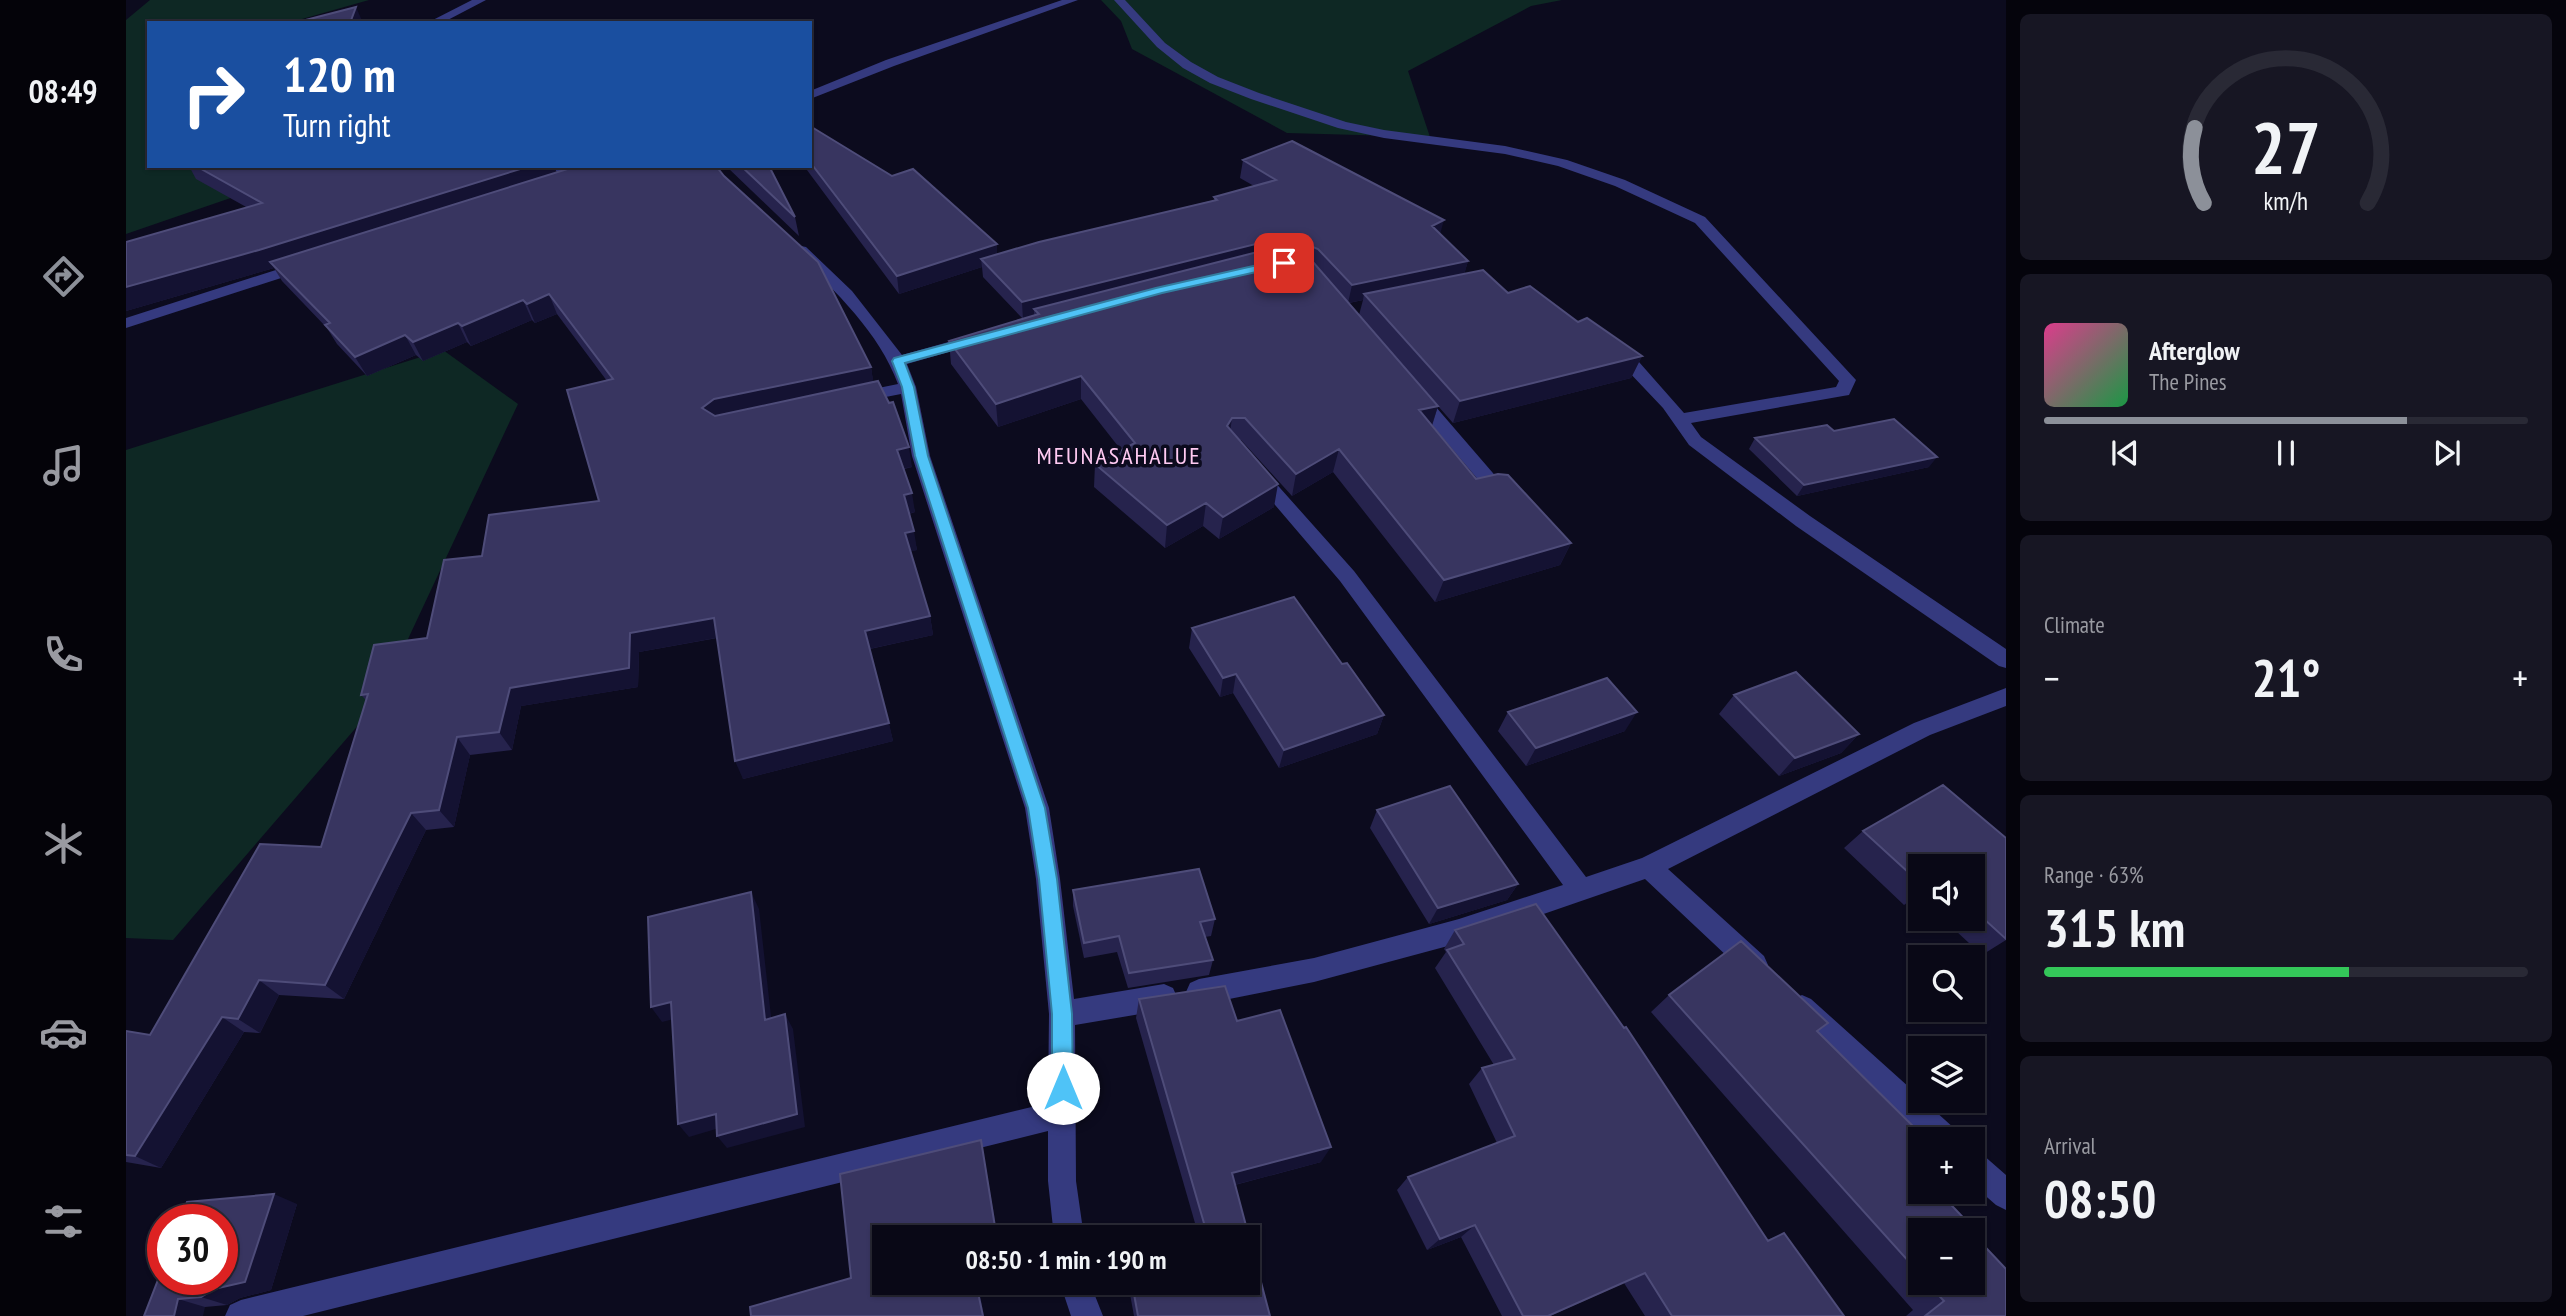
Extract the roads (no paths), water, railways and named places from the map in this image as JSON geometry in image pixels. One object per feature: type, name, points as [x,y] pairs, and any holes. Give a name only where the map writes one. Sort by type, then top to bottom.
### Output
[{"type":"street","points":[[436,21],[481,0]]},
{"type":"street","points":[[812,94],[890,63],[1073,0]]},
{"type":"street","points":[[1119,0],[1161,45],[1187,65],[1214,80],[1255,96],[1343,125],[1384,134],[1506,150],[1562,163],[1620,183],[1700,219],[1848,380],[1843,391],[1680,419]]},
{"type":"street","points":[[558,168],[574,181]]},
{"type":"street","points":[[786,236],[847,294],[898,361],[908,387],[921,456],[1037,808],[1048,879],[1062,1014],[1062,1181],[1068,1225]]},
{"type":"street","points":[[126,323],[320,261]]},
{"type":"street","points":[[898,361],[987,336]]},
{"type":"street","points":[[1599,343],[1633,366],[1680,419],[1695,441],[1803,521],[2006,660]]},
{"type":"street","points":[[1407,385],[1498,491]]},
{"type":"street","points":[[841,401],[908,387]]},
{"type":"street","points":[[1244,457],[1347,576],[1581,889]]},
{"type":"street","points":[[1062,1014],[1247,984],[1314,970],[1459,931],[1648,867],[1922,729],[2006,697]]},
{"type":"street","points":[[1648,867],[1932,1127]]},
{"type":"street","points":[[242,1316],[1063,1113]]},
{"type":"street","points":[[1985,1176],[2006,1195]]},
{"type":"street","points":[[1079,1295],[1087,1316]]},
{"type":"district","name":"MEUNASAHALUE","points":[[1119,456]]}]
